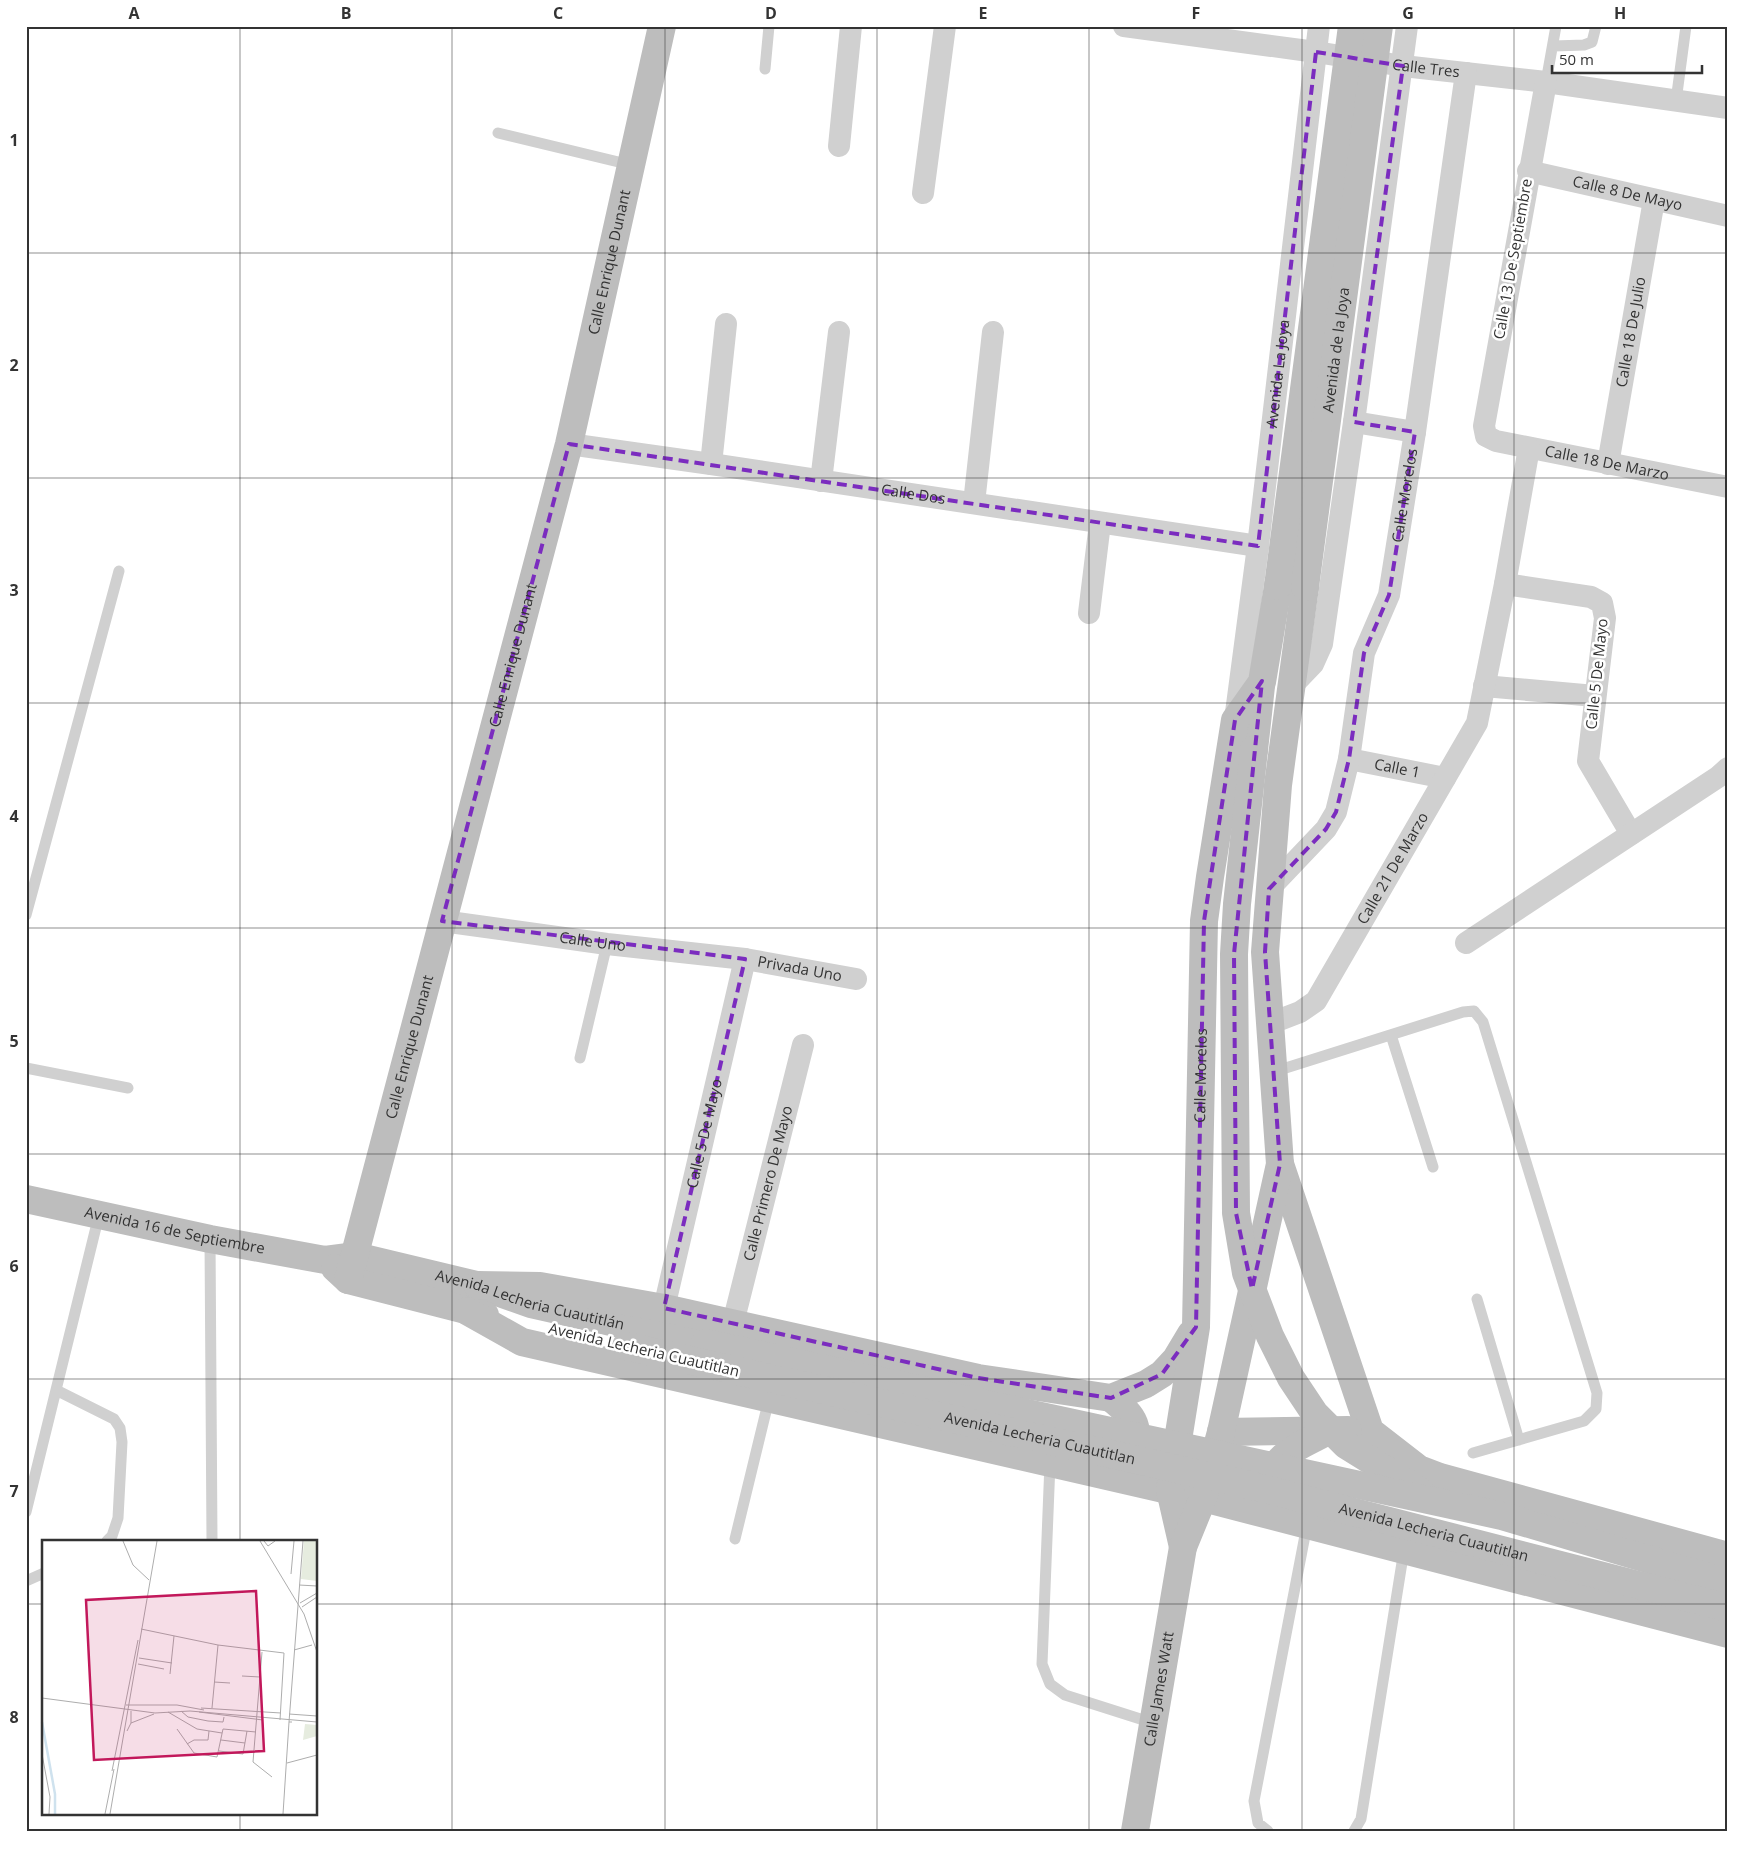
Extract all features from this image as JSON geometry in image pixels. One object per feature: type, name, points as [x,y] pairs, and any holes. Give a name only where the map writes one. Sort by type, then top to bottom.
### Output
[{"type":"main road","name":"Calle Enrique Dunant","points":[[352,1268],[569,444],[662,26]]},
{"type":"main road","name":"Avenida de la Joya","points":[[1352,26],[1279,576],[1262,676],[1237,904],[1234,954],[1236,1213],[1246,1274],[1270,1336],[1291,1378],[1315,1414],[1346,1445],[1404,1482],[1551,1563]]},
{"type":"main road","name":"Avenida de la Joya","points":[[1293,680],[1379,26]]},
{"type":"main road","name":"Calle Morelos","points":[[1170,1490],[1196,1327],[1204,921],[1235,720],[1262,676]]},
{"type":"main road","points":[[1293,680],[1278,785],[1265,952],[1280,1164],[1370,1431],[1419,1469],[1440,1477],[1728,1556]]},
{"type":"main road","points":[[1203,1498],[1220,1432],[1280,1164]]},
{"type":"main road","name":"Avenida 16 de Septiembre","points":[[26,1199],[210,1239],[325,1260],[352,1268]]},
{"type":"main road","name":"Avenida Lecheria Cuautitlan","points":[[352,1268],[467,1311],[1249,1485],[1728,1608]]},
{"type":"main road","name":"Avenida Lecheria Cuautitlán","points":[[352,1268],[477,1285],[531,1304],[706,1343]]},
{"type":"main road","points":[[477,1285],[540,1286],[664,1308],[978,1378],[1111,1398],[1146,1384],[1162,1374],[1176,1360],[1196,1327]]},
{"type":"main road","points":[[467,1311],[522,1342],[1170,1490],[1308,1524],[1728,1634]]},
{"type":"main road","name":"Avenida Lecheria Cuautitlan","points":[[706,1343],[1502,1516],[1728,1583]]},
{"type":"main road","points":[[1111,1398],[1128,1412],[1137,1432],[1131,1458],[1120,1479]]},
{"type":"main road","points":[[1276,1516],[1269,1486],[1271,1472],[1277,1462],[1289,1452],[1330,1430]]},
{"type":"main road","points":[[1220,1432],[1370,1431]]},
{"type":"main road","name":"Calle James Watt","points":[[1170,1490],[1182,1547]]},
{"type":"main road","name":"Calle James Watt","points":[[1135,1831],[1182,1547],[1203,1498]]},
{"type":"street","points":[[838,146],[851,26]]},
{"type":"street","points":[[923,193],[945,26]]},
{"type":"street","name":"Calle Tres","points":[[1124,26],[1316,52],[1403,66],[1546,82],[1728,108]]},
{"type":"street","name":"Avenida La Joya","points":[[1235,720],[1258,546],[1319,26]]},
{"type":"street","points":[[1293,680],[1313,664],[1322,644],[1407,26]]},
{"type":"street","name":"Calle Morelos","points":[[1269,889],[1326,829],[1336,812],[1349,759],[1364,654],[1389,596],[1415,432],[1466,73]]},
{"type":"street","name":"Calle 13 De Septiembre","points":[[1486,436],[1484,426],[1528,171],[1546,82]]},
{"type":"street","name":"Calle 8 De Mayo","points":[[1528,171],[1728,216]]},
{"type":"street","name":"Calle 18 De Julio","points":[[1608,464],[1654,200]]},
{"type":"street","points":[[711,464],[726,324]]},
{"type":"street","points":[[821,480],[839,332]]},
{"type":"street","points":[[974,503],[993,332]]},
{"type":"street","points":[[1354,422],[1415,432]]},
{"type":"street","name":"Calle 18 De Marzo","points":[[1486,436],[1496,441],[1529,448],[1728,487]]},
{"type":"street","name":"Calle Dos","points":[[569,444],[1258,546]]},
{"type":"street","name":"Calle 21 De Marzo","points":[[1269,1024],[1300,1012],[1316,1001],[1477,723],[1529,448]]},
{"type":"street","points":[[1089,613],[1100,523]]},
{"type":"street","name":"Calle 5 De Mayo","points":[[1504,584],[1592,597],[1602,603],[1605,618],[1588,762],[1631,834]]},
{"type":"street","points":[[1484,686],[1595,696]]},
{"type":"street","name":"Calle 1","points":[[1349,759],[1445,778]]},
{"type":"street","points":[[1466,943],[1718,777],[1728,768]]},
{"type":"street","name":"Calle Uno","points":[[442,921],[607,944],[745,959]]},
{"type":"street","name":"Calle 5 De Mayo","points":[[664,1308],[745,959]]},
{"type":"street","name":"Privada Uno","points":[[745,959],[856,979]]},
{"type":"street","name":"Calle Primero De Mayo","points":[[734,1323],[803,1045]]},
{"type":"lane","points":[[765,70],[770,26]]},
{"type":"lane","points":[[1546,82],[1554,46],[1556,26]]},
{"type":"lane","points":[[1554,46],[1592,42],[1596,26]]},
{"type":"lane","points":[[1676,101],[1686,26]]},
{"type":"lane","points":[[498,133],[631,165]]},
{"type":"lane","points":[[26,915],[119,571]]},
{"type":"lane","points":[[580,1058],[607,944]]},
{"type":"lane","points":[[1272,1072],[1463,1012],[1474,1012],[1482,1022],[1597,1393],[1596,1409],[1584,1421],[1473,1453]]},
{"type":"lane","points":[[1391,1035],[1433,1167]]},
{"type":"lane","points":[[26,1068],[128,1088]]},
{"type":"lane","points":[[26,1512],[99,1215]]},
{"type":"lane","points":[[210,1239],[212,1540]]},
{"type":"lane","points":[[1477,1300],[1519,1440]]},
{"type":"lane","points":[[56,1390],[114,1419],[120,1428],[122,1442],[118,1518],[112,1536],[108,1540]]},
{"type":"lane","points":[[735,1539],[769,1399]]},
{"type":"lane","points":[[1050,1463],[1042,1664],[1050,1684],[1065,1695],[1153,1723]]},
{"type":"lane","points":[[1268,1831],[1258,1823],[1254,1801],[1308,1524]]},
{"type":"lane","points":[[1354,1831],[1361,1819],[1404,1550]]},
{"type":"lane","points":[[26,1582],[42,1574]]},
{"type":"highlighted area","points":[[1316,52],[1403,66],[1354,422],[1415,432],[1389,595],[1364,653],[1349,759],[1336,812],[1326,829],[1269,889],[1265,952],[1280,1164],[1252,1289],[1236,1213],[1234,954],[1262,681],[1235,720],[1204,921],[1196,1327],[1162,1374],[1111,1398],[978,1378],[664,1308],[745,959],[442,921],[569,444],[1258,546]]}]
